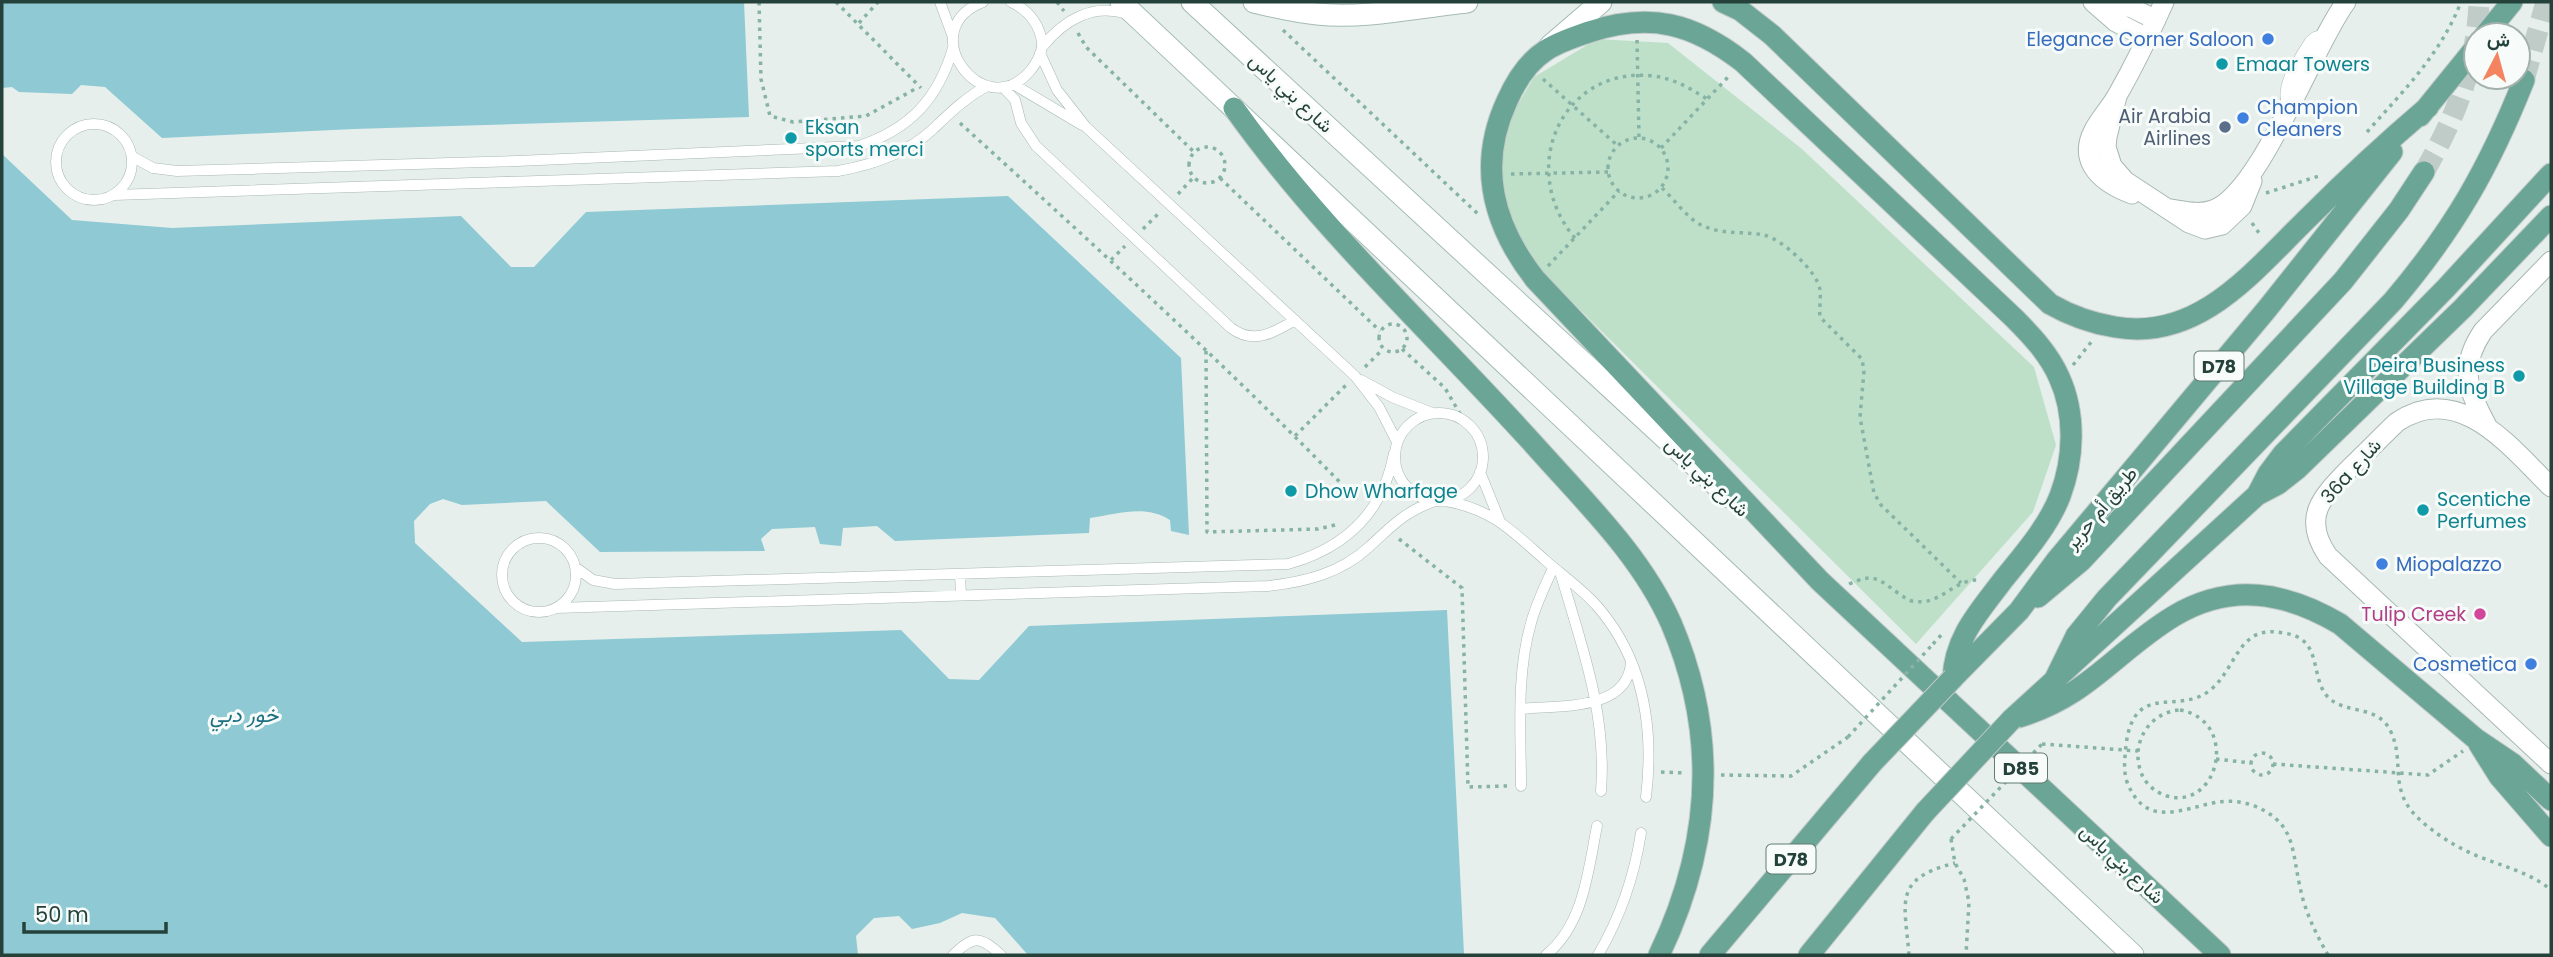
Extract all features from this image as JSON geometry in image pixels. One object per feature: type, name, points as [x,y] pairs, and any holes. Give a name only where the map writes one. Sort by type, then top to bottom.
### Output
[{"type":"main road","points":[[1121,2],[2133,955]]},
{"type":"main road","name":"شارع بني ياس","points":[[1192,2],[1826,586],[2220,955]]},
{"type":"main road","points":[[1254,2],[1285,10],[1352,15],[1467,2]]},
{"type":"main road","points":[[1601,2],[1528,66],[1512,90],[1500,117],[1493,145],[1491,174],[1498,216],[1517,256],[1535,279],[1826,586]]},
{"type":"main road","points":[[1723,2],[1740,10],[1772,34],[2042,297],[2068,314],[2087,322],[2132,330],[2159,328],[2185,321],[2208,310],[2230,294],[2339,186],[2428,107]]},
{"type":"main road","points":[[2496,21],[2512,2]]},
{"type":"main road","points":[[1546,50],[1605,27],[1636,21],[1662,22],[1692,30],[1719,43],[1743,62],[2014,318],[2048,356],[2060,377],[2068,409],[2071,439],[2068,469],[2059,498],[2044,525],[1963,635],[1954,663],[1954,678]]},
{"type":"main road","name":"طريق أم حرير","points":[[1710,955],[1872,763],[2019,611],[2056,561],[2267,309],[2462,64]]},
{"type":"main road","points":[[2054,681],[2076,636],[2107,598],[2393,301],[2426,261],[2483,175],[2520,91]]},
{"type":"main road","points":[[1234,108],[1309,205],[1516,424],[1630,554],[1664,610],[1684,659],[1697,709],[1703,775],[1696,850],[1683,899],[1658,955]]},
{"type":"main road","points":[[2019,611],[2081,561],[2343,281],[2399,210],[2424,172]]},
{"type":"main road","points":[[2257,495],[2283,454],[2446,288],[2551,174]]},
{"type":"main road","points":[[1809,955],[1925,812],[2012,719],[2257,495],[2278,484],[2297,469],[2463,308],[2551,216]]},
{"type":"main road","points":[[2012,719],[2057,703],[2078,691],[2174,616],[2201,603],[2230,595],[2288,599],[2316,610],[2340,624],[2476,739],[2513,764],[2551,800]]},
{"type":"main road","points":[[2476,739],[2499,776],[2548,830]]},
{"type":"street","points":[[2093,2],[2116,22],[2147,38]]},
{"type":"street","points":[[2109,2],[2160,11],[2117,96],[2091,139],[2089,148],[2097,173],[2111,186],[2164,206],[2197,227],[2214,228],[2230,220],[2246,199],[2259,161]]},
{"type":"street","points":[[2164,206],[2203,212],[2218,207],[2238,190],[2259,161],[2343,4]]},
{"type":"street","points":[[2551,261],[2483,331],[2468,360],[2467,376],[2470,391],[2487,426],[2551,487]]},
{"type":"street","name":"36a شارع","points":[[2487,426],[2452,410],[2423,409],[2409,413],[2322,498],[2316,513],[2315,528],[2319,543],[2328,556],[2551,764]]},
{"type":"lane","points":[[940,2],[957,61],[964,72],[987,86],[1008,86],[1086,127]]},
{"type":"lane","points":[[133,157],[153,169],[177,171],[517,161],[859,146],[899,129],[916,114],[940,82],[960,19],[967,11],[983,2]]},
{"type":"lane","points":[[1011,2],[1024,8],[1033,18],[1040,31],[1041,50],[1057,90],[1086,127],[1355,376],[1379,407],[1395,448],[1395,465],[1405,485],[1413,493],[1435,501]]},
{"type":"lane","points":[[1008,86],[1025,77],[1035,66],[1041,50],[1055,31],[1070,20],[1086,13],[1103,11],[1121,12],[1138,18]]},
{"type":"lane","points":[[114,195],[838,171],[863,167],[899,152],[931,131],[948,112],[987,86]]},
{"type":"lane","points":[[1008,86],[1021,123],[1036,146],[1238,333],[1254,338],[1263,337],[1295,320]]},
{"type":"lane","points":[[88,124],[100,124],[122,135],[133,157],[127,183],[114,195],[103,200],[90,200],[68,191],[56,170],[56,157],[66,135],[88,124]]},
{"type":"lane","points":[[517,161],[517,181]]},
{"type":"lane","points":[[556,608],[1295,583],[1321,576],[1346,564],[1409,512],[1467,491],[1483,463],[1477,434],[1463,419],[1432,413],[1392,397],[1355,376]]},
{"type":"lane","points":[[575,567],[593,580],[615,583],[1264,565],[1300,561],[1334,546],[1353,531],[1379,499],[1391,469],[1395,448],[1407,426],[1432,413]]},
{"type":"lane","points":[[1480,472],[1499,520]]},
{"type":"lane","points":[[1446,500],[1474,507],[1499,520],[1595,604],[1609,622],[1631,661],[1645,704],[1650,749],[1646,797]]},
{"type":"lane","points":[[540,538],[552,541],[570,556],[575,567],[576,579],[566,601],[544,612],[520,608],[504,590],[503,566],[508,554],[527,540],[540,538]]},
{"type":"lane","points":[[1557,571],[1597,701],[1602,745],[1601,790]]},
{"type":"lane","points":[[1521,786],[1523,661],[1531,623],[1557,571]]},
{"type":"lane","points":[[960,574],[961,596]]},
{"type":"lane","points":[[1521,709],[1597,701],[1612,696],[1623,687],[1630,675],[1631,661]]},
{"type":"lane","points":[[1546,955],[1555,948],[1570,927],[1580,903],[1597,827]]},
{"type":"lane","points":[[1598,955],[1626,900],[1641,833]]},
{"type":"lane","points":[[954,955],[967,942],[975,940],[984,941],[1001,955]]},
{"type":"path","points":[[759,2],[761,79],[770,116],[793,122],[866,116],[920,87]]},
{"type":"path","points":[[836,2],[930,97]]},
{"type":"path","points":[[859,23],[877,2]]},
{"type":"path","points":[[1057,2],[1086,47],[1194,152]]},
{"type":"path","points":[[2367,132],[2430,62],[2443,42],[2461,2]]},
{"type":"path","points":[[1273,21],[1486,223],[1498,216]]},
{"type":"path","points":[[1636,21],[1639,138]]},
{"type":"path","points":[[1661,148],[1743,62]]},
{"type":"path","points":[[1528,66],[1618,146]]},
{"type":"path","points":[[1575,238],[1552,201],[1547,173],[1553,137],[1572,106],[1602,84],[1637,76],[1668,79],[1707,99]]},
{"type":"path","points":[[948,112],[1295,436],[1361,504],[1352,511]]},
{"type":"path","points":[[1639,138],[1651,141],[1661,148],[1668,164],[1668,174],[1662,188],[1644,198],[1627,196],[1619,191],[1608,172],[1609,163],[1618,146],[1639,138]]},
{"type":"path","points":[[1207,146],[1220,152],[1226,165],[1220,178],[1207,183],[1194,178],[1188,165],[1194,152],[1207,146]]},
{"type":"path","points":[[1491,174],[1608,172]]},
{"type":"path","points":[[2265,240],[2251,221],[2246,199],[2331,173],[2321,182]]},
{"type":"path","points":[[1110,261],[1194,178]]},
{"type":"path","points":[[1220,178],[1380,331]]},
{"type":"path","points":[[1662,188],[1698,223],[1719,231],[1763,235],[1787,246],[1815,278],[1820,290],[1820,317],[1862,359],[1864,371],[1860,417],[1874,493],[1881,505],[1961,583]]},
{"type":"path","points":[[1535,279],[1619,191]]},
{"type":"path","points":[[1390,323],[1403,327],[1408,338],[1402,349],[1396,352],[1383,349],[1379,344],[1380,331],[1390,323]]},
{"type":"path","points":[[2060,377],[2075,362],[2102,325]]},
{"type":"path","points":[[1295,436],[1383,349]]},
{"type":"path","points":[[1402,349],[1445,388],[1463,419]]},
{"type":"path","points":[[1206,351],[1207,531],[1318,529],[1334,526],[1343,518]]},
{"type":"path","points":[[1386,529],[1462,589],[1468,787],[1521,786]]},
{"type":"path","points":[[1826,586],[1867,576],[1879,579],[1910,601],[1929,603],[1946,595],[1961,583],[1985,580],[1976,591]]},
{"type":"path","points":[[1649,771],[1791,776],[1849,737],[1951,623]]},
{"type":"path","points":[[2328,955],[2312,927],[2300,887],[2291,837],[2276,818],[2259,808],[2239,802],[2219,802],[2176,813],[2157,812],[2143,804],[2127,781],[2124,764],[2127,735],[2142,708],[2157,701],[2191,699],[2208,692],[2249,637],[2264,631],[2301,639],[2308,645],[2326,695],[2336,703],[2373,713],[2383,719],[2393,738],[2399,786],[2406,803],[2433,831],[2455,845],[2541,882],[2551,890]]},
{"type":"path","points":[[2180,710],[2199,716],[2206,723],[2216,740],[2216,759],[2207,784],[2192,795],[2174,798],[2156,792],[2149,786],[2140,770],[2138,752],[2143,733],[2154,719],[2180,710]]},
{"type":"path","points":[[2273,764],[2428,775],[2462,753],[2476,739]]},
{"type":"path","points":[[1966,955],[1969,902],[1964,879],[1955,863],[1951,839],[2042,744],[2138,752]]},
{"type":"path","points":[[2263,753],[2269,755],[2273,764],[2272,771],[2261,776],[2255,774],[2250,763],[2253,758],[2263,753]]},
{"type":"path","points":[[2216,759],[2250,763]]},
{"type":"path","points":[[1909,955],[1905,895],[1913,881],[1937,867],[1955,863]]},
{"type":"green space","points":[[1597,39],[1668,43],[1802,149],[2034,367],[2056,445],[2033,512],[1916,644],[1514,244],[1494,188],[1497,151],[1511,116],[1534,77]]},
{"type":"water","points":[[2,2],[744,2],[749,117],[354,129],[162,138],[105,87],[81,85],[72,94],[19,92],[12,87],[2,88]]},
{"type":"water","name":"خور دبي","points":[[2,154],[72,220],[172,228],[461,216],[511,267],[534,267],[586,212],[1008,196],[1181,358],[1189,535],[1171,531],[1170,520],[1161,515],[1141,511],[1090,518],[1089,533],[895,541],[877,526],[843,528],[841,546],[820,544],[815,527],[772,529],[761,539],[765,551],[600,552],[546,501],[462,505],[443,499],[430,504],[414,521],[415,543],[522,642],[901,630],[949,679],[979,680],[1029,626],[1447,610],[1464,954],[1028,955],[995,918],[962,913],[940,923],[912,929],[899,916],[874,918],[856,936],[858,955],[2,955]]},
{"type":"tunnel","points":[[2424,172],[2445,132],[2469,69],[2479,2]]},
{"type":"tunnel","points":[[2532,52],[2546,2]]},
{"type":"place","name":"Elegance Corner Saloon","points":[[2268,39]]},
{"type":"place","name":"Emaar Towers","points":[[2222,64]]},
{"type":"place","name":"Champion Cleaners","points":[[2243,118]]},
{"type":"place","name":"Air Arabia Airlines","points":[[2225,127]]},
{"type":"place","name":"Eksan sports merci","points":[[791,138]]},
{"type":"place","name":"Deira Business Village Building B","points":[[2519,376]]},
{"type":"place","name":"Dhow Wharfage","points":[[1291,491]]},
{"type":"place","name":"Scentiche Perfumes","points":[[2423,510]]},
{"type":"place","name":"Miopalazzo","points":[[2382,564]]},
{"type":"place","name":"Tulip Creek","points":[[2480,614]]},
{"type":"place","name":"Cosmetica","points":[[2531,664]]}]
